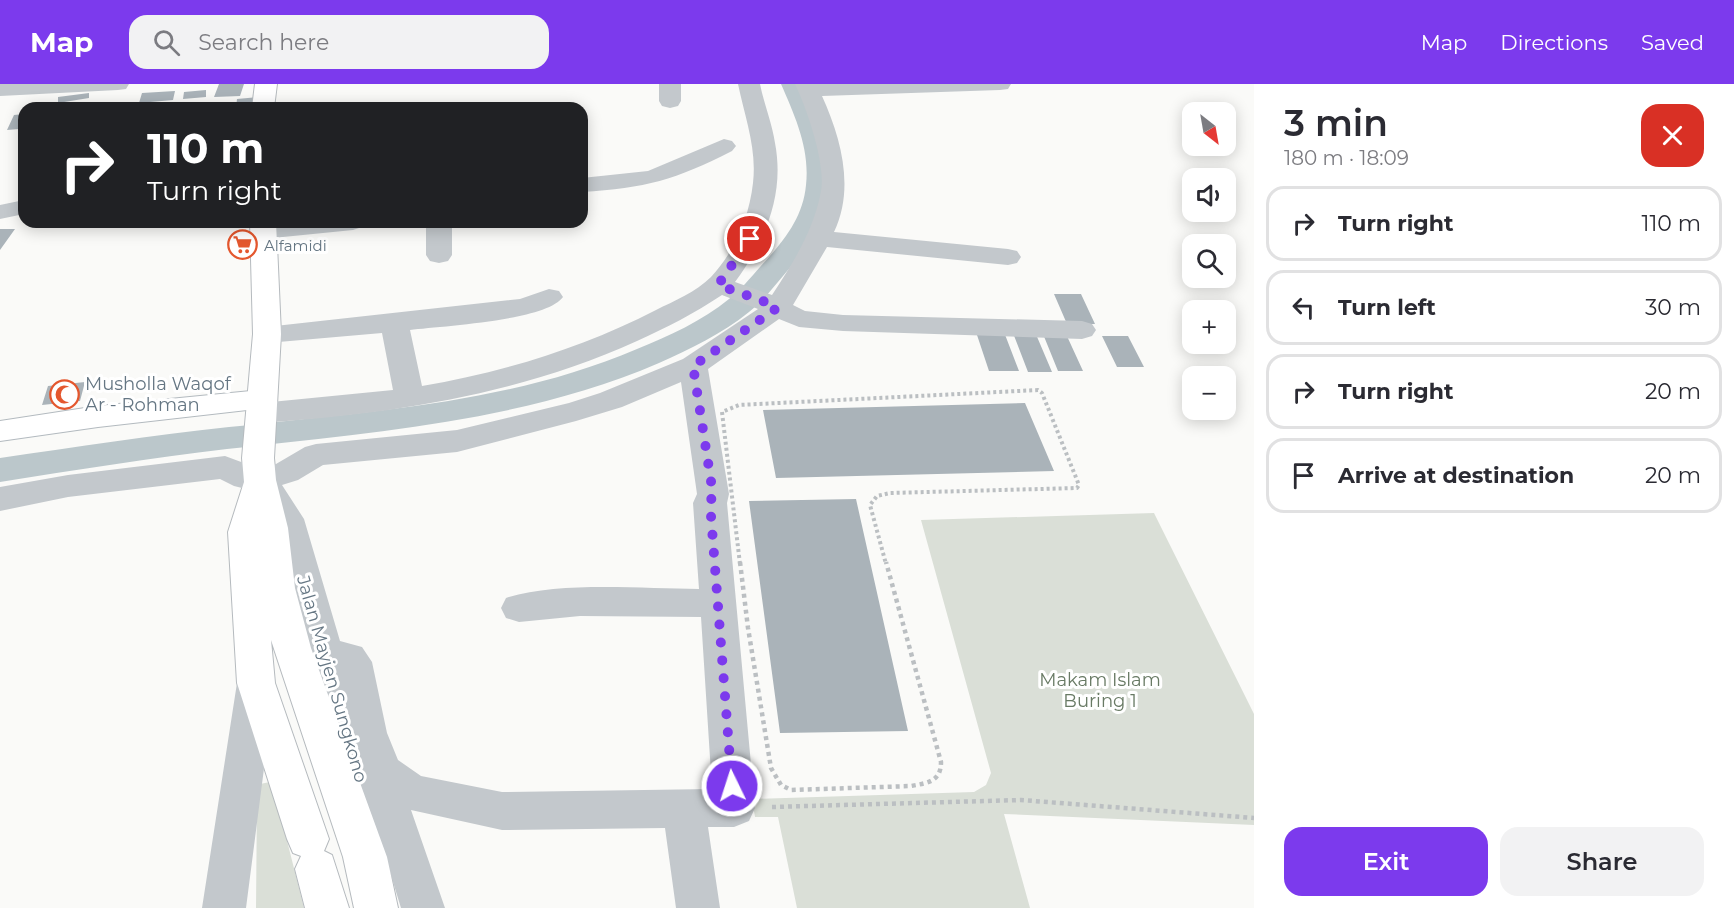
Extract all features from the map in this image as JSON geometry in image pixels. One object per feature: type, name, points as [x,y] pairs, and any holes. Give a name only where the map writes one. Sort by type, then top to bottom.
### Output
[{"type":"main road","points":[[264,102],[266,84]]},
{"type":"main road","points":[[263,228],[267,334],[259,469],[245,532],[256,683],[317,872]]},
{"type":"main road","points":[[0,431],[47,422],[127,412],[262,411]]},
{"type":"main road","points":[[259,469],[270,528],[277,588],[292,648],[365,857],[376,908]]},
{"type":"street","points":[[0,90],[118,84]]},
{"type":"street","points":[[262,411],[323,409],[410,398],[479,386],[548,368],[612,343],[723,287],[750,239],[765,189],[765,149],[749,84]]},
{"type":"street","points":[[0,499],[68,486],[225,467],[245,478],[259,469],[287,472],[316,455],[458,441],[532,424],[611,400],[693,366],[774,306],[818,237],[834,189],[830,153],[808,87],[1000,84]]},
{"type":"street","points":[[588,184],[654,176],[679,168],[724,146]]},
{"type":"street","points":[[439,228],[439,255]]},
{"type":"street","points":[[818,237],[1008,256]]},
{"type":"street","points":[[723,287],[774,306],[799,319],[843,323],[1082,330]]},
{"type":"street","points":[[267,334],[394,323],[526,307],[549,297]]},
{"type":"street","points":[[394,323],[410,398]]},
{"type":"street","points":[[325,653],[349,658],[353,662],[367,733],[382,772],[411,792],[502,810],[734,808],[710,503],[713,494],[693,366]]},
{"type":"street","name":"Jalan Mayjen Sungkono","points":[[259,469],[287,519],[363,790],[396,824],[423,908]]},
{"type":"street","points":[[519,608],[580,602],[717,603]]},
{"type":"street","points":[[224,908],[256,683]]},
{"type":"street","points":[[684,810],[698,908]]},
{"type":"path","points":[[1038,390],[1042,393],[1079,485],[1074,489],[924,491],[877,496],[870,505],[941,762],[940,775],[927,783],[895,788],[791,790],[786,788],[776,779],[771,768],[748,628],[722,412],[739,405],[1038,390]]},
{"type":"path","points":[[734,808],[1022,800],[1254,818]]},
{"type":"green space","name":"Makam Islam Buring 1","points":[[1154,513],[1254,714],[1254,825],[1004,814],[1030,908],[797,908],[778,817],[755,817],[752,799],[974,792],[986,785],[991,773],[921,520]]},
{"type":"green space","points":[[270,782],[274,789],[304,908],[256,908],[257,795],[260,784]]},
{"type":"building","points":[[219,84],[244,84],[240,96],[214,97]]},
{"type":"building","points":[[206,90],[206,97],[183,99],[184,92]]},
{"type":"building","points":[[175,91],[173,100],[150,102],[139,102],[142,93]]},
{"type":"building","points":[[89,93],[89,98],[64,102],[58,102],[58,97]]},
{"type":"building","points":[[258,97],[258,102],[237,102],[237,99]]},
{"type":"building","points":[[14,115],[18,115],[18,129],[7,130]]},
{"type":"building","points":[[0,229],[15,229],[0,250]]},
{"type":"building","points":[[1054,294],[1081,294],[1095,324],[1067,324]]},
{"type":"building","points":[[976,332],[1004,332],[1019,371],[989,371]]},
{"type":"building","points":[[1035,332],[1052,372],[1028,372],[1013,333]]},
{"type":"building","points":[[1043,334],[1066,334],[1083,371],[1058,371]]},
{"type":"building","points":[[1102,336],[1128,336],[1144,367],[1117,367]]},
{"type":"building","name":"Musholla Waqof Ar - Rohman","points":[[85,382],[80,401],[42,405],[48,386]]},
{"type":"building","points":[[1025,403],[1054,471],[776,478],[763,410]]},
{"type":"building","points":[[856,499],[908,731],[780,733],[749,501]]},
{"type":"waterway","points":[[0,470],[171,445],[454,411],[565,386],[619,368],[671,346],[729,313],[754,291],[803,232],[813,212],[819,186],[818,156],[810,127],[792,84]]},
{"type":"place","name":"Alfamidi","points":[[243,245]]},
{"type":"place","name":"Musholla Waqof Ar - Rohman","points":[[64,394]]},
{"type":"route","points":[[732,786],[710,503],[713,494],[693,366],[777,308],[718,285],[750,239]]}]
